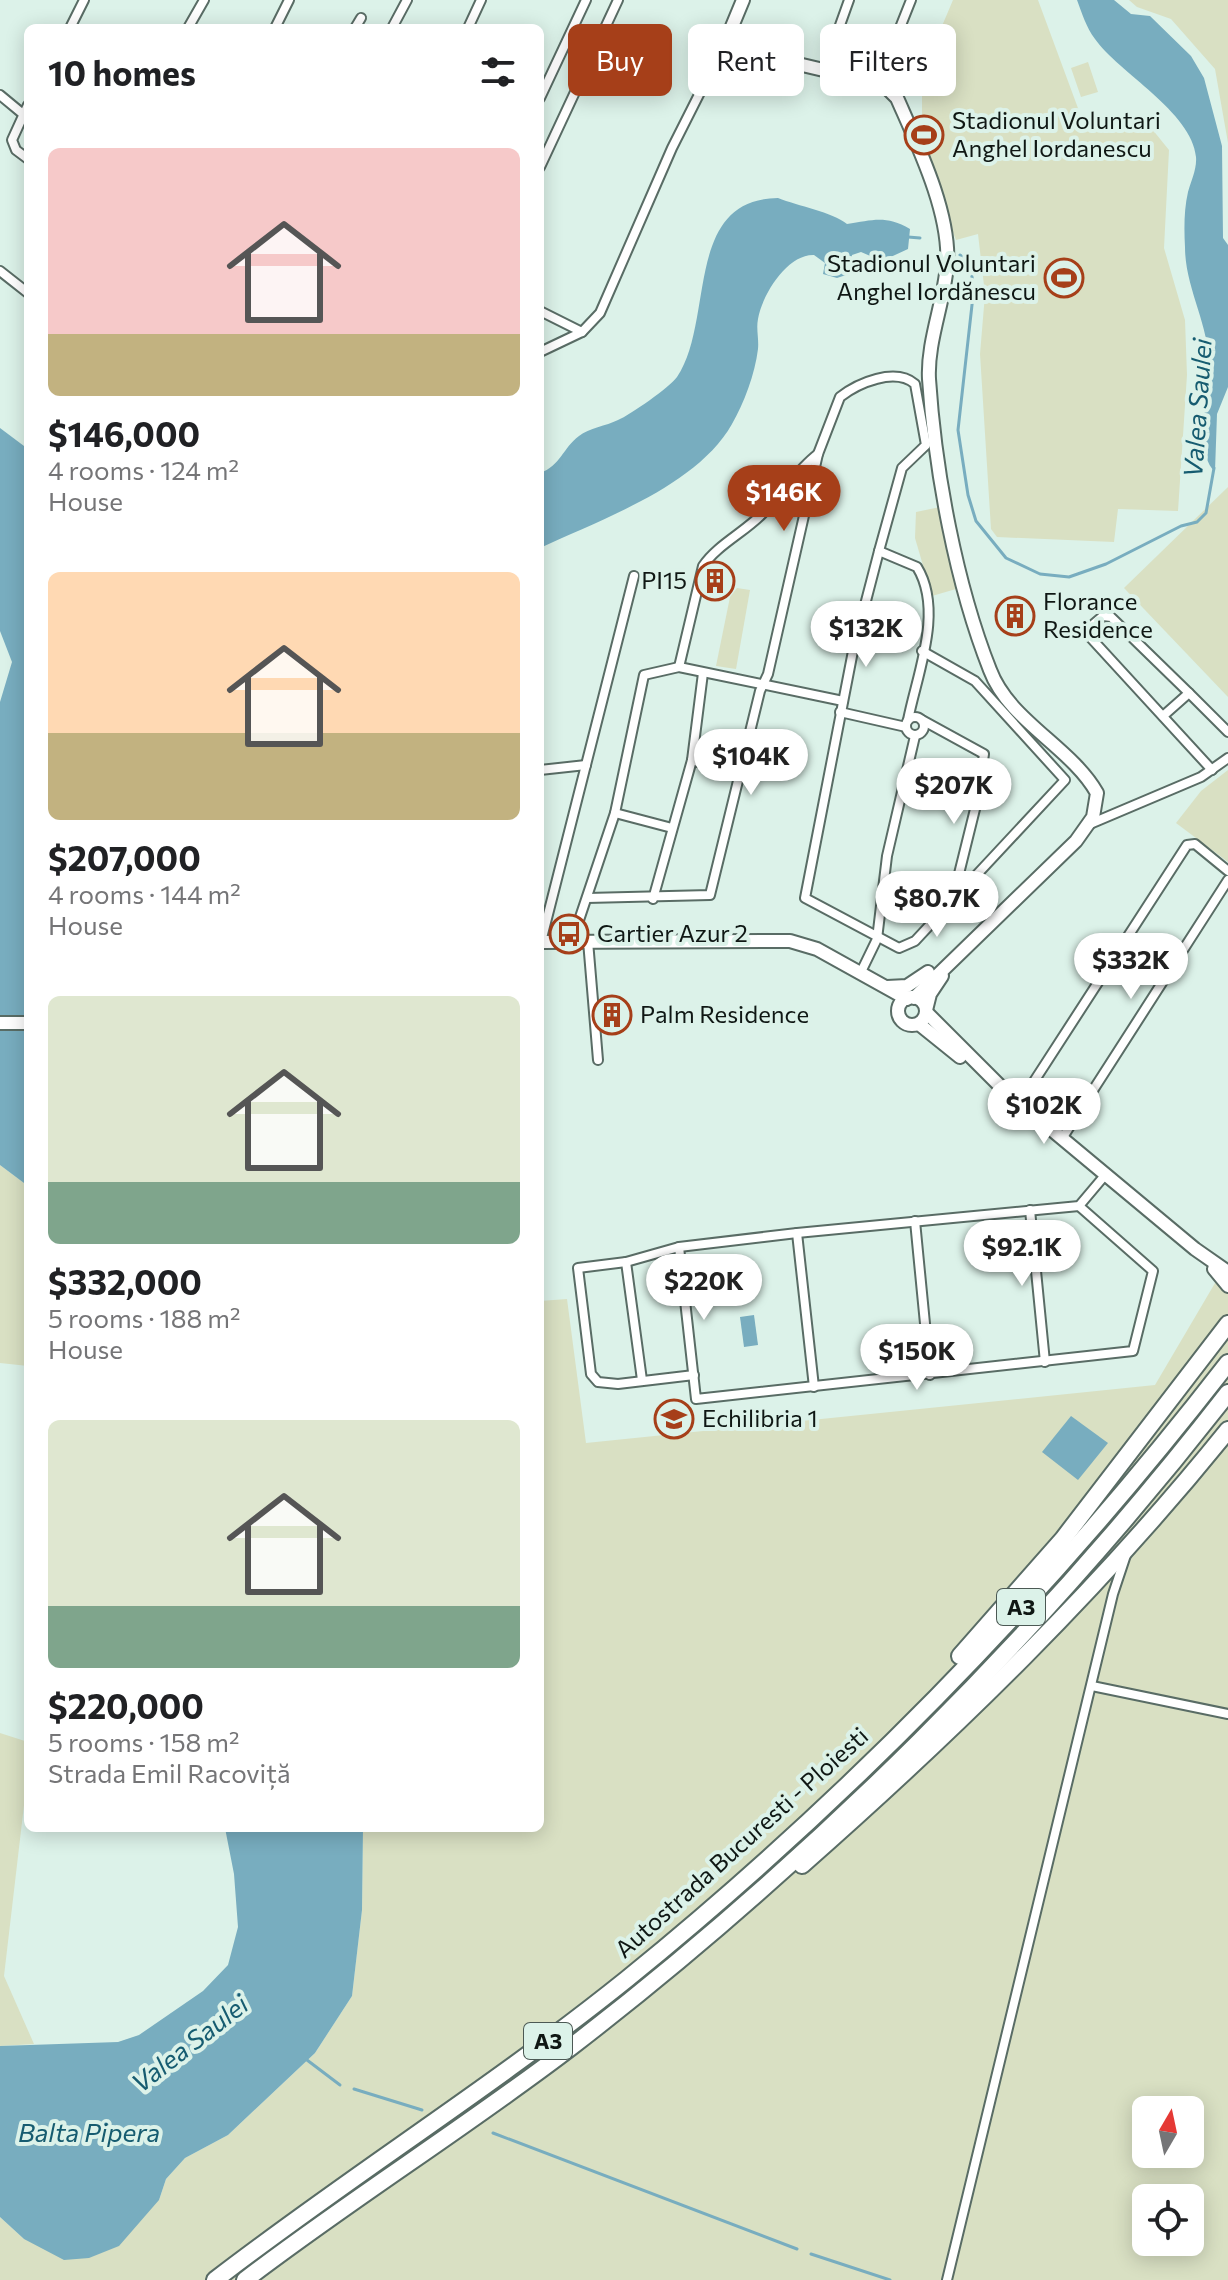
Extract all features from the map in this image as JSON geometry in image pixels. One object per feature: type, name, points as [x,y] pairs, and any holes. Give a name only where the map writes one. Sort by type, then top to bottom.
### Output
[{"type":"highway","points":[[834,1797],[1063,1539],[1228,1324]]},
{"type":"highway","name":"Autostrada Bucuresti - Ploiesti","points":[[215,2280],[550,2039],[727,1895],[834,1797],[944,1688],[1059,1566],[1228,1363]]},
{"type":"highway","name":"Autostrada Bucuresti - Ploiesti","points":[[251,2275],[521,2084],[717,1928],[853,1805],[985,1672],[1108,1539],[1228,1393]]},
{"type":"highway","points":[[717,1928],[790,1876],[981,1700],[1128,1551],[1228,1430]]},
{"type":"street","points":[[72,24],[84,0]]},
{"type":"street","points":[[190,24],[204,0]]},
{"type":"street","points":[[277,24],[289,0]]},
{"type":"street","points":[[394,24],[407,0]]},
{"type":"street","points":[[470,24],[481,0]]},
{"type":"street","points":[[544,89],[586,0]]},
{"type":"street","points":[[544,158],[618,0]]},
{"type":"street","points":[[733,24],[743,0]]},
{"type":"street","points":[[840,24],[849,0]]},
{"type":"street","points":[[901,24],[911,0]]},
{"type":"street","points":[[357,24],[361,18]]},
{"type":"street","points":[[0,95],[24,109]]},
{"type":"street","points":[[544,350],[582,332],[596,319],[698,96]]},
{"type":"street","points":[[895,96],[940,209],[947,243],[946,278],[929,378],[950,529],[969,609],[996,683],[1093,786],[1097,803],[1090,824]]},
{"type":"street","points":[[24,115],[12,144],[24,155]]},
{"type":"street","points":[[0,271],[24,290]]},
{"type":"street","points":[[544,313],[582,332]]},
{"type":"street","points":[[587,898],[653,899],[710,895],[764,685],[818,454],[835,407],[847,391],[887,376],[902,377],[915,384],[926,445],[902,468],[879,551],[840,712],[805,898],[899,948],[907,947],[1065,780],[975,681],[922,651]]},
{"type":"street","points":[[679,667],[703,566],[709,556],[737,538],[818,454]]},
{"type":"street","points":[[879,551],[908,561],[921,574],[930,616],[907,723],[915,736]]},
{"type":"street","points":[[544,930],[634,576]]},
{"type":"street","points":[[1212,770],[1090,637],[1090,627],[1103,616],[1111,617],[1228,732]]},
{"type":"street","points":[[572,941],[615,813],[644,675],[679,667],[843,701]]},
{"type":"street","points":[[653,899],[692,760],[703,673]]},
{"type":"street","points":[[1163,716],[1189,693]]},
{"type":"street","points":[[840,712],[907,723],[914,717],[984,754],[977,801],[951,902]]},
{"type":"street","points":[[860,974],[877,939],[895,816],[915,736],[923,731],[922,720]]},
{"type":"street","points":[[924,1015],[903,1022],[907,1001],[1090,824],[1212,770],[1228,758]]},
{"type":"street","points":[[692,760],[740,776]]},
{"type":"street","points":[[544,770],[586,765]]},
{"type":"street","points":[[615,813],[672,828]]},
{"type":"street","points":[[1020,1103],[1187,845],[1195,844],[1228,871]]},
{"type":"street","points":[[1063,1137],[1228,880]]},
{"type":"street","points":[[881,986],[914,983],[982,925],[989,925]]},
{"type":"street","points":[[924,1015],[936,983],[983,937],[989,925]]},
{"type":"street","points":[[588,941],[598,1060]]},
{"type":"street","points":[[544,942],[790,941],[817,949],[907,1001],[922,1002],[924,1015],[1004,1090],[1195,1249],[1228,1272]]},
{"type":"street","points":[[0,1023],[24,1023]]},
{"type":"street","points":[[694,1375],[618,1384],[598,1382],[591,1374],[578,1268],[626,1262],[679,1247],[1082,1204],[1106,1174]]},
{"type":"street","points":[[679,1247],[696,1399],[1133,1351],[1153,1271],[1082,1204]]},
{"type":"street","points":[[1030,1210],[1045,1362]]},
{"type":"street","points":[[915,1221],[930,1375]]},
{"type":"street","points":[[797,1233],[814,1387]]},
{"type":"street","points":[[1195,1249],[1228,1286]]},
{"type":"street","points":[[626,1262],[642,1380]]},
{"type":"street","points":[[947,2280],[1113,1594],[1128,1551]]},
{"type":"street","points":[[1092,1686],[1228,1714]]},
{"type":"green space","points":[[953,0],[1038,0],[1082,119],[1152,129],[1169,150],[1164,248],[1185,320],[1187,375],[1178,511],[1118,509],[1114,542],[997,537],[991,529],[980,354],[985,294],[978,234],[956,240],[908,121],[922,116],[922,96],[956,96],[956,24],[943,24]]},
{"type":"green space","points":[[1129,0],[1228,0],[1228,143],[1215,69],[1171,19],[1137,7]]},
{"type":"green space","points":[[1088,62],[1098,92],[1081,97],[1071,68]]},
{"type":"green space","points":[[1228,487],[1228,697],[1124,588]]},
{"type":"green space","points":[[940,507],[956,589],[932,596],[915,538],[916,512]]},
{"type":"green space","points":[[737,588],[750,590],[736,669],[716,666],[730,597]]},
{"type":"green space","points":[[1228,770],[1228,862],[1176,823],[1201,791]]},
{"type":"green space","points":[[0,1165],[24,1183],[24,1366],[0,1363]]},
{"type":"green space","points":[[1228,1261],[1228,2280],[0,2280],[0,2217],[24,2239],[159,2200],[166,2179],[185,2158],[228,2135],[315,2053],[352,1996],[362,1910],[363,1832],[544,1832],[544,1301],[567,1299],[586,1443],[1155,1385]]},
{"type":"green space","points":[[0,1733],[24,1741],[24,1805],[4,1976],[34,2044],[0,2046]]},
{"type":"water","points":[[1077,0],[1114,0],[1131,14],[1150,16],[1191,56],[1204,78],[1222,146],[1223,238],[1228,245],[1228,387],[1217,414],[1215,471],[1205,451],[1204,437],[1208,350],[1189,277],[1184,233],[1188,192],[1196,157],[1182,124],[1095,39]]},
{"type":"water","points":[[778,198],[847,224],[879,220],[894,222],[910,229],[908,249],[882,261],[861,252],[852,255],[849,274],[837,278],[823,274],[825,263],[814,255],[804,256],[785,268],[760,309],[758,349],[745,398],[716,446],[672,483],[619,512],[544,546],[544,471],[579,436],[631,413],[677,377],[688,353],[714,240],[727,219],[748,204]]},
{"type":"water","points":[[0,428],[24,446],[24,1183],[0,1165],[0,702],[12,662],[0,631]]},
{"type":"water","points":[[754,1315],[758,1345],[744,1347],[740,1317]]},
{"type":"water","points":[[1071,1416],[1108,1443],[1078,1480],[1042,1452]]},
{"type":"water","name":"Balta Pipera","points":[[226,1832],[363,1832],[362,1910],[352,1996],[315,2053],[228,2135],[185,2158],[166,2179],[159,2200],[119,2246],[89,2258],[64,2260],[24,2239],[0,2217],[0,2046],[118,2042],[139,2035],[203,1991],[228,1965],[238,1927],[234,1874]]},
{"type":"waterway","name":"Valea Saulei","points":[[908,237],[920,238]]},
{"type":"waterway","name":"Valea Saulei","points":[[960,255],[969,262],[974,287],[958,430],[968,495],[976,521],[1006,558],[1040,574],[1069,577],[1106,564],[1181,526],[1197,522],[1206,513],[1214,468]]},
{"type":"waterway","points":[[307,2060],[340,2085]]},
{"type":"waterway","points":[[354,2089],[422,2110]]},
{"type":"waterway","points":[[493,2133],[797,2249]]},
{"type":"waterway","points":[[811,2254],[890,2280]]},
{"type":"place","name":"Stadionul Voluntari Anghel Iordanescu","points":[[924,135]]},
{"type":"place","name":"Stadionul Voluntari Anghel Iordănescu","points":[[1064,278]]},
{"type":"place","name":"PI15","points":[[715,581]]},
{"type":"place","name":"Florance Residence","points":[[1015,616]]},
{"type":"place","name":"Cartier Azur 2","points":[[569,934]]},
{"type":"place","name":"Palm Residence","points":[[612,1015]]},
{"type":"place","name":"Echilibria 1","points":[[674,1419]]}]
